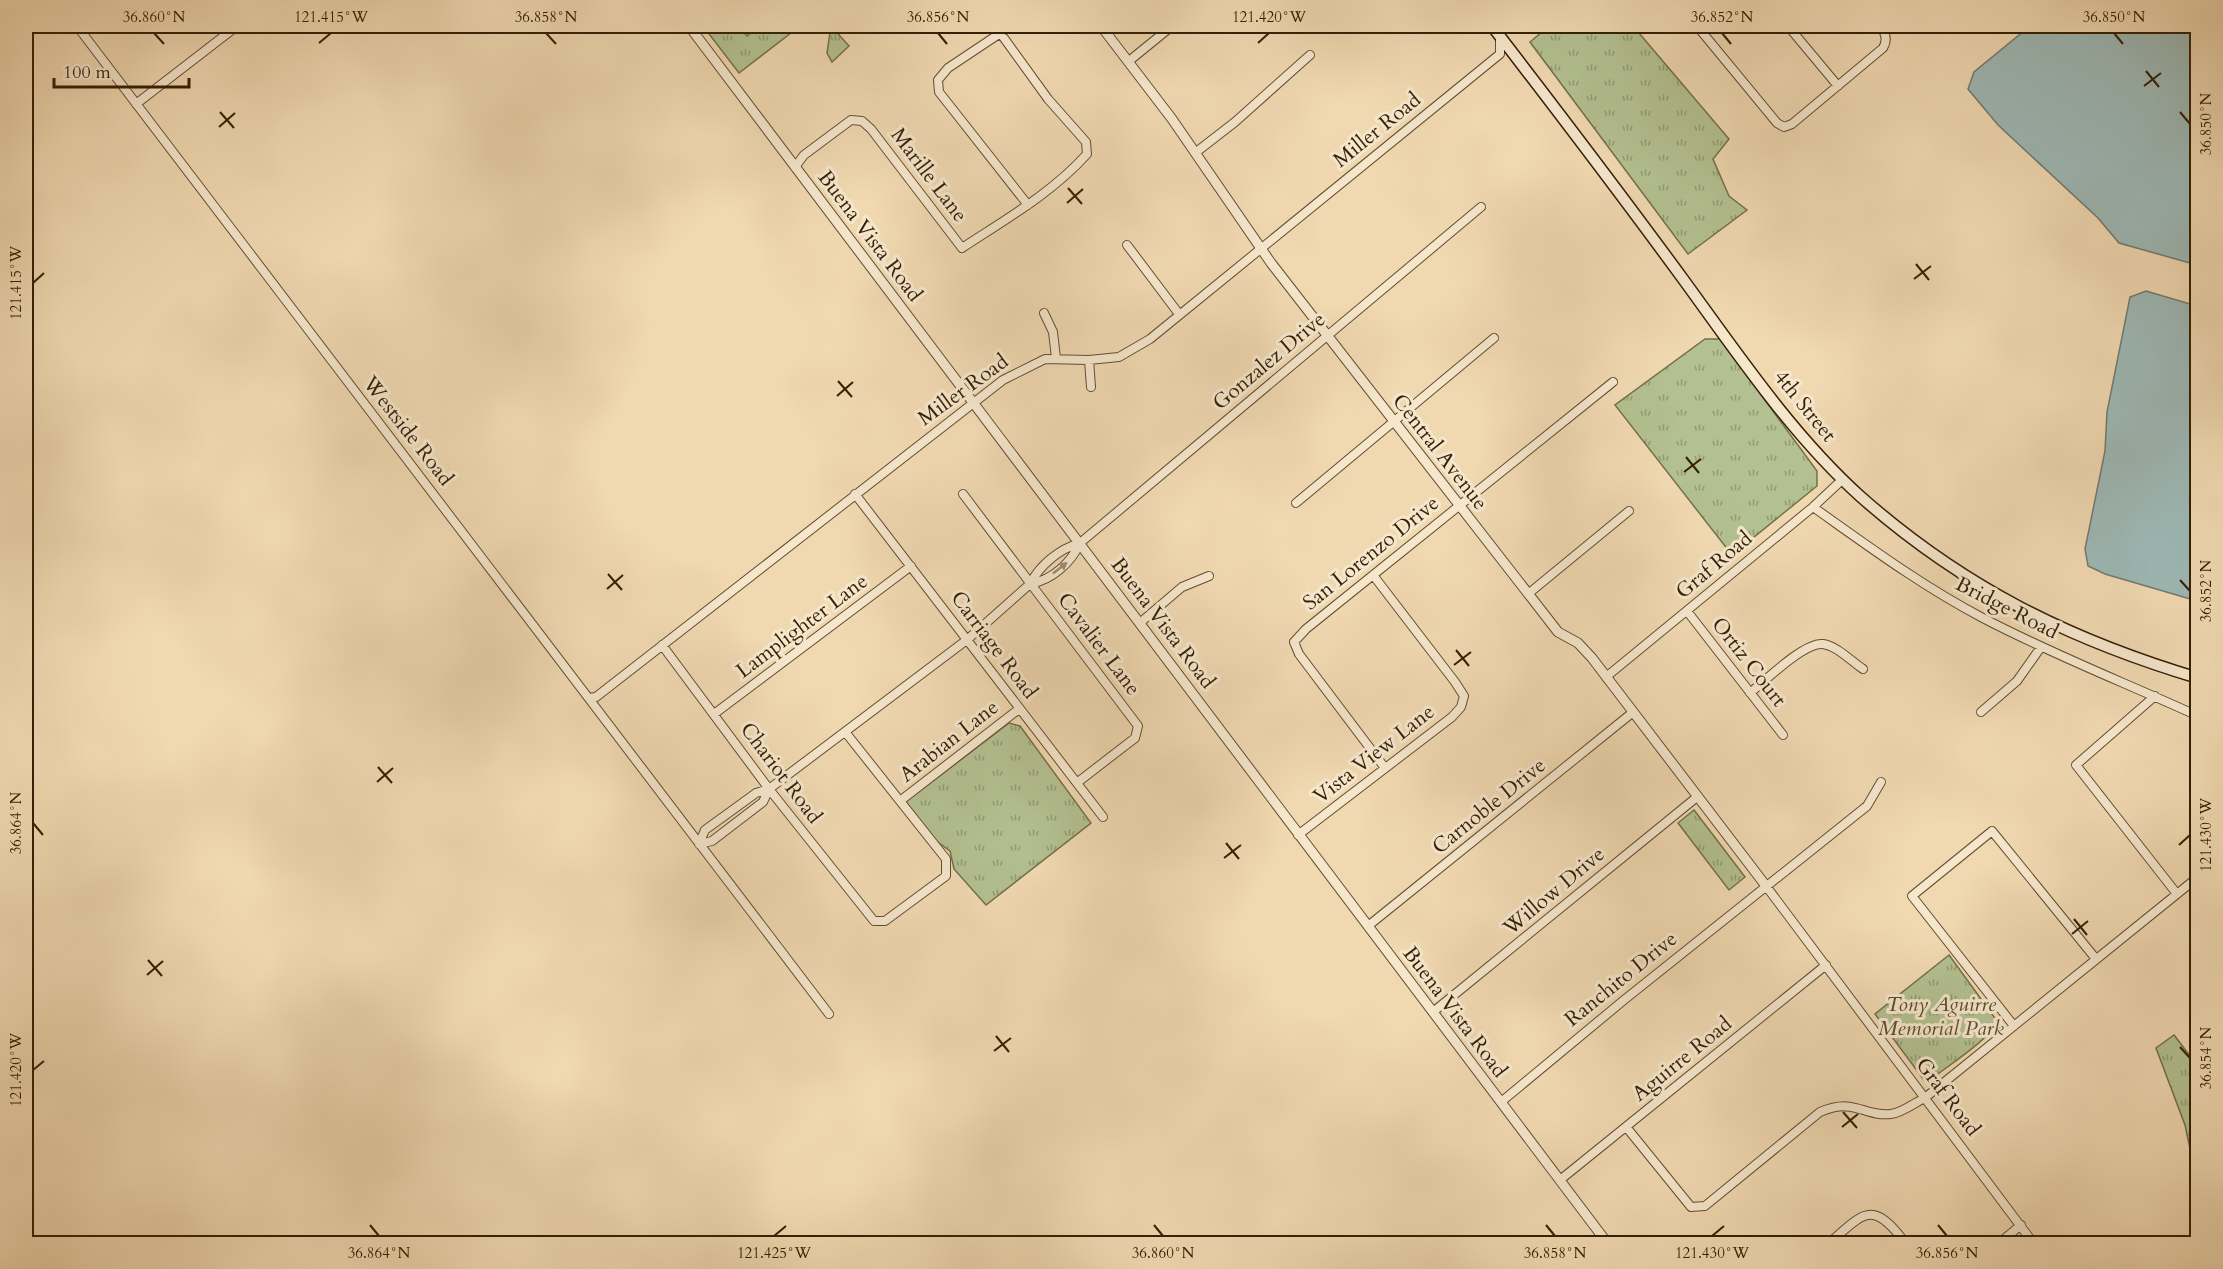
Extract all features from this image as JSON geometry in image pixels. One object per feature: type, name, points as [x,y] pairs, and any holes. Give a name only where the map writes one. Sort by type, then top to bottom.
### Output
[{"type":"main road","name":"4th Street","points":[[1492,26],[1500,31],[1743,360],[1816,451],[1843,479],[1912,539],[2002,599],[2105,648],[2198,678]]},
{"type":"street","name":"Westside Road","points":[[77,26],[829,1014]]},
{"type":"street","points":[[136,104],[237,26]]},
{"type":"street","name":"Buena Vista Road","points":[[689,26],[1141,622],[1298,835],[1608,1244]]},
{"type":"street","points":[[1011,26],[948,68],[938,81],[939,92],[1028,205]]},
{"type":"street","name":"Central Avenue","points":[[1101,26],[1129,61],[1261,247],[1327,335],[1558,632],[1581,645],[1766,886]]},
{"type":"street","points":[[1129,61],[1172,26]]},
{"type":"street","points":[[1697,26],[1780,126],[1788,127],[1883,48],[1886,43],[1881,27]]},
{"type":"street","points":[[1788,26],[1838,86]]},
{"type":"street","name":"Miller Road","points":[[590,698],[596,697],[973,402],[1020,369],[1035,362],[1056,358],[1089,360],[1127,354],[1150,339],[1500,54],[1500,31]]},
{"type":"street","name":"Marille Lane","points":[[795,167],[804,155],[852,120],[862,122],[871,129],[962,248],[1066,178],[1087,154],[1086,142],[1048,99],[1001,34]]},
{"type":"street","points":[[1195,153],[1235,122],[1310,55]]},
{"type":"street","name":"Gonzalez Drive","points":[[1080,543],[1482,207]]},
{"type":"street","points":[[1127,245],[1179,314]]},
{"type":"street","points":[[1044,313],[1053,333],[1056,358]]},
{"type":"street","points":[[1296,503],[1494,338]]},
{"type":"street","points":[[1089,360],[1091,387]]},
{"type":"street","name":"San Lorenzo Drive","points":[[1385,768],[1299,654],[1294,642],[1306,629],[1613,382]]},
{"type":"street","name":"Graf Road","points":[[1606,677],[1813,507],[1843,479]]},
{"type":"street","name":"Carriage Road","points":[[855,494],[1103,817]]},
{"type":"street","name":"Cavalier Lane","points":[[963,494],[1138,726],[1134,738],[1078,782]]},
{"type":"street","name":"Bridge Road","points":[[1813,507],[1929,587],[2041,647],[2198,716]]},
{"type":"street","points":[[1528,594],[1629,511]]},
{"type":"street","points":[[699,844],[705,830],[756,793],[769,789],[846,733],[968,639],[1030,584],[1037,572],[1066,547],[1080,543]]},
{"type":"street","points":[[1030,584],[1044,581],[1074,558],[1080,543]]},
{"type":"street","name":"Lamplighter Lane","points":[[714,714],[911,566]]},
{"type":"street","name":"Vista View Lane","points":[[1298,835],[1452,717],[1461,706],[1464,696],[1373,575]]},
{"type":"street","points":[[1141,622],[1182,587],[1209,576]]},
{"type":"street","name":"Ortiz Court","points":[[1687,611],[1783,735]]},
{"type":"street","name":"Chariot Road","points":[[662,645],[769,789],[874,921],[885,921],[946,876],[946,859],[900,801]]},
{"type":"street","points":[[1750,693],[1802,651],[1815,645],[1830,646],[1863,669]]},
{"type":"street","points":[[1981,712],[2016,681],[2041,647]]},
{"type":"street","points":[[2155,696],[2076,765],[2177,894]]},
{"type":"street","name":"Arabian Lane","points":[[900,801],[1019,709]]},
{"type":"street","name":"Carnoble Drive","points":[[1368,926],[1632,713]]},
{"type":"street","points":[[846,733],[900,801]]},
{"type":"street","name":"Ranchito Drive","points":[[1501,1102],[1867,806],[1881,782]]},
{"type":"street","points":[[699,844],[712,841],[763,802],[769,789]]},
{"type":"street","name":"Willow Drive","points":[[1433,1012],[1697,797]]},
{"type":"street","points":[[2014,1026],[1912,896],[1992,831],[2096,959]]},
{"type":"street","points":[[1627,1128],[1691,1207],[1698,1209],[1705,1206],[1820,1112],[1835,1106],[1849,1106],[1892,1114],[1926,1097],[2198,877]]},
{"type":"street","name":"Graf Road","points":[[1766,886],[2034,1244]]},
{"type":"street","name":"Aguirre Road","points":[[1560,1180],[1826,965]]},
{"type":"street","points":[[1828,1244],[1862,1214],[1881,1217],[1906,1244]]},
{"type":"street","points":[[1998,1244],[2021,1225]]},
{"type":"green space","points":[[712,26],[739,26],[747,36],[759,26],[766,26],[773,33],[783,26],[800,26],[739,73],[706,30]]},
{"type":"green space","points":[[831,26],[849,46],[832,62],[827,53]]},
{"type":"green space","points":[[1549,26],[1633,26],[1729,139],[1713,159],[1729,196],[1747,210],[1688,254],[1530,42]]},
{"type":"green space","points":[[1705,339],[1720,339],[1817,471],[1817,486],[1732,555],[1615,405]]},
{"type":"green space","points":[[1009,723],[1020,726],[1091,823],[986,905],[954,869],[950,851],[932,838],[904,803]]},
{"type":"green space","points":[[1694,810],[1745,877],[1729,890],[1678,823]]},
{"type":"green space","name":"Tony Aguirre Memorial Park","points":[[1949,955],[1997,1021],[1987,1036],[1968,1052],[1930,1080],[1924,1080],[1875,1014]]},
{"type":"green space","points":[[2174,1035],[2197,1065],[2197,1181],[2185,1125],[2156,1048]]},
{"type":"water","points":[[2030,26],[2197,26],[2197,265],[2119,243],[2098,218],[1998,125],[1968,89],[1974,72]]},
{"type":"water","points":[[2146,291],[2197,306],[2197,601],[2105,574],[2088,566],[2085,549],[2105,451],[2107,412],[2130,297]]}]
